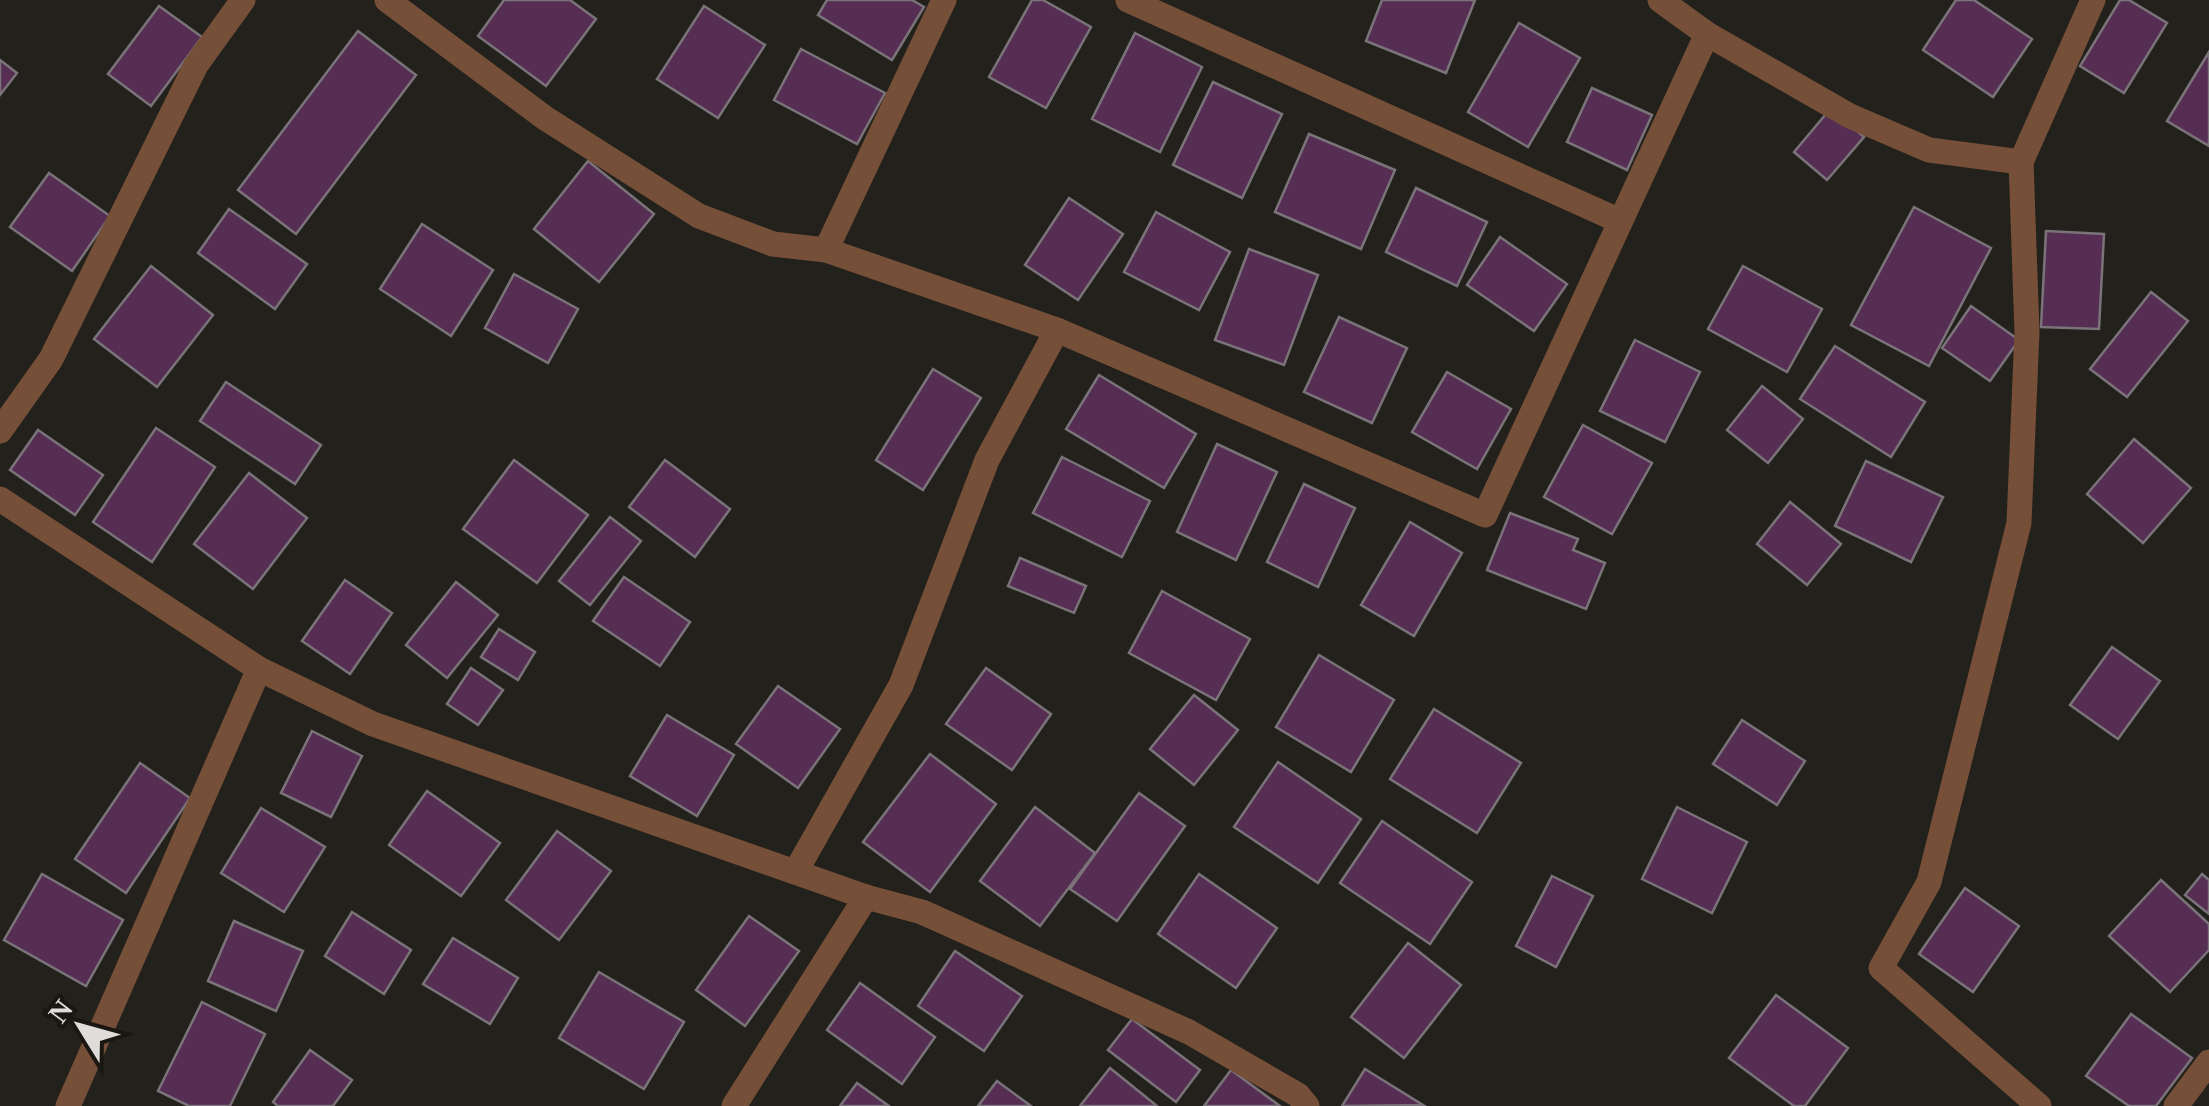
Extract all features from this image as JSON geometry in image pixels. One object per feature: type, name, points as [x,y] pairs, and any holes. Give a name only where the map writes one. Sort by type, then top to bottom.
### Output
[{"type":"street","points":[[0,431],[52,360],[196,66],[243,0]]},
{"type":"street","points":[[387,0],[544,118],[699,216],[773,244],[826,250],[1057,330],[1484,515],[1707,34]]},
{"type":"street","points":[[826,250],[944,0]]},
{"type":"street","points":[[1128,0],[1620,221]]},
{"type":"street","points":[[1660,0],[1707,34],[1850,116],[1929,150],[2021,162]]},
{"type":"street","points":[[2039,1106],[1881,968],[1929,882],[2019,523],[2027,332],[2021,162],[2093,0]]},
{"type":"street","points":[[796,870],[901,685],[987,460],[1057,330]]},
{"type":"street","points":[[0,499],[260,669],[373,724],[866,897],[922,912],[1189,1032],[1298,1095],[1307,1106]]},
{"type":"street","points":[[68,1106],[260,669]]},
{"type":"street","points":[[734,1106],[866,897]]},
{"type":"street","points":[[2176,1106],[2209,1062]]},
{"type":"building","points":[[504,0],[570,0],[596,19],[546,86],[478,36]]},
{"type":"building","points":[[827,0],[912,0],[924,7],[892,60],[818,15]]},
{"type":"building","points":[[1032,0],[1043,0],[1091,27],[1046,108],[989,77]]},
{"type":"building","points":[[1382,0],[1475,0],[1446,73],[1366,41]]},
{"type":"building","points":[[1956,0],[1974,0],[2032,39],[1993,97],[1923,50]]},
{"type":"building","points":[[2120,0],[2129,0],[2167,23],[2124,93],[2080,66]]},
{"type":"building","points":[[159,6],[202,37],[151,106],[108,74]]},
{"type":"building","points":[[704,6],[765,45],[718,118],[657,79]]},
{"type":"building","points":[[1519,23],[1580,58],[1528,147],[1468,112]]},
{"type":"building","points":[[358,31],[416,75],[296,234],[238,190]]},
{"type":"building","points":[[1135,33],[1202,67],[1160,152],[1092,119]]},
{"type":"building","points":[[801,49],[885,93],[857,144],[774,100]]},
{"type":"building","points":[[2209,52],[2209,146],[2167,121]]},
{"type":"building","points":[[0,60],[17,73],[0,95]]},
{"type":"building","points":[[1213,82],[1282,114],[1242,198],[1173,165]]},
{"type":"building","points":[[1592,88],[1652,115],[1627,170],[1567,142]]},
{"type":"building","points":[[1831,108],[1864,137],[1827,180],[1794,152]]},
{"type":"building","points":[[1309,134],[1395,170],[1361,249],[1275,212]]},
{"type":"building","points":[[588,161],[654,214],[599,282],[534,229]]},
{"type":"building","points":[[49,173],[110,216],[72,271],[10,227]]},
{"type":"building","points":[[1416,188],[1487,222],[1457,286],[1386,252]]},
{"type":"building","points":[[1069,198],[1123,234],[1078,300],[1025,265]]},
{"type":"building","points":[[1914,207],[1991,248],[1929,366],[1851,325]]},
{"type":"building","points":[[229,209],[307,264],[275,309],[198,253]]},
{"type":"building","points":[[1156,212],[1230,252],[1199,310],[1124,272]]},
{"type":"building","points":[[422,224],[493,270],[451,336],[380,289]]},
{"type":"building","points":[[2046,231],[2104,234],[2099,329],[2041,327]]},
{"type":"building","points":[[1500,237],[1567,284],[1534,331],[1467,285]]},
{"type":"building","points":[[1249,249],[1318,275],[1284,365],[1215,340]]},
{"type":"building","points":[[151,266],[213,315],[157,387],[94,339]]},
{"type":"building","points":[[1743,266],[1822,309],[1787,372],[1708,329]]},
{"type":"building","points":[[514,274],[578,309],[548,363],[485,328]]},
{"type":"building","points":[[2151,292],[2188,321],[2127,397],[2090,369]]},
{"type":"building","points":[[1971,306],[2019,340],[1990,381],[1942,348]]},
{"type":"building","points":[[1339,317],[1407,348],[1372,423],[1304,392]]},
{"type":"building","points":[[1635,340],[1700,372],[1665,442],[1600,411]]},
{"type":"building","points":[[1835,346],[1925,402],[1891,457],[1800,399]]},
{"type":"building","points":[[933,369],[981,398],[923,490],[876,460]]},
{"type":"building","points":[[1447,372],[1511,409],[1477,469],[1412,432]]},
{"type":"building","points":[[1099,375],[1196,434],[1164,488],[1066,429]]},
{"type":"building","points":[[226,382],[321,445],[295,484],[200,421]]},
{"type":"building","points":[[1762,386],[1803,419],[1768,463],[1727,430]]},
{"type":"building","points":[[1583,425],[1652,463],[1612,534],[1544,497]]},
{"type":"building","points":[[156,428],[215,467],[152,562],[93,522]]},
{"type":"building","points":[[38,430],[103,475],[75,515],[10,470]]},
{"type":"building","points":[[2134,439],[2191,488],[2143,543],[2087,494]]},
{"type":"building","points":[[1217,444],[1277,472],[1236,560],[1177,532]]},
{"type":"building","points":[[1062,457],[1150,501],[1122,557],[1033,513]]},
{"type":"building","points":[[514,460],[588,515],[537,583],[463,529]]},
{"type":"building","points":[[665,460],[730,509],[695,557],[629,507]]},
{"type":"building","points":[[1866,461],[1943,497],[1911,562],[1835,526]]},
{"type":"building","points":[[249,473],[307,518],[253,589],[194,544]]},
{"type":"building","points":[[1304,484],[1355,508],[1318,587],[1267,562]]},
{"type":"building","points":[[1790,502],[1841,544],[1807,585],[1757,544]]},
{"type":"building","points":[[1510,513],[1578,539],[1573,550],[1605,563],[1586,609],[1487,570]]},
{"type":"building","points":[[610,517],[641,541],[590,605],[559,581]]},
{"type":"building","points":[[1410,522],[1462,553],[1414,636],[1361,605]]},
{"type":"building","points":[[1020,558],[1086,586],[1074,613],[1008,586]]},
{"type":"building","points":[[624,577],[690,622],[660,666],[593,621]]},
{"type":"building","points":[[345,580],[392,613],[350,674],[302,641]]},
{"type":"building","points":[[456,582],[498,615],[447,678],[406,645]]},
{"type":"building","points":[[1162,591],[1250,639],[1216,700],[1129,653]]},
{"type":"building","points":[[499,629],[535,652],[518,680],[481,657]]},
{"type":"building","points":[[2112,647],[2160,681],[2118,739],[2070,705]]},
{"type":"building","points":[[1319,655],[1394,700],[1351,772],[1276,727]]},
{"type":"building","points":[[471,668],[503,690],[478,725],[447,704]]},
{"type":"building","points":[[986,668],[1051,714],[1012,770],[946,724]]},
{"type":"building","points":[[778,686],[840,729],[798,788],[736,744]]},
{"type":"building","points":[[1194,695],[1238,730],[1194,785],[1150,749]]},
{"type":"building","points":[[1434,709],[1521,763],[1477,833],[1390,779]]},
{"type":"building","points":[[667,715],[734,755],[697,816],[630,776]]},
{"type":"building","points":[[1742,720],[1805,761],[1777,805],[1713,764]]},
{"type":"building","points":[[312,731],[362,756],[331,817],[281,793]]},
{"type":"building","points":[[930,754],[996,804],[930,892],[863,842]]},
{"type":"building","points":[[1278,762],[1361,819],[1318,883],[1234,827]]},
{"type":"building","points":[[140,763],[190,798],[126,893],[75,859]]},
{"type":"building","points":[[427,791],[500,843],[461,896],[389,845]]},
{"type":"building","points":[[1139,793],[1185,826],[1117,921],[1070,889]]},
{"type":"building","points":[[1035,807],[1095,853],[1040,926],[980,881]]},
{"type":"building","points":[[1677,807],[1747,842],[1712,913],[1642,879]]},
{"type":"building","points":[[261,808],[325,847],[284,912],[221,873]]},
{"type":"building","points":[[1382,821],[1472,882],[1430,944],[1340,883]]},
{"type":"building","points":[[557,831],[611,871],[559,940],[506,900]]},
{"type":"building","points":[[42,874],[123,920],[86,986],[4,940]]},
{"type":"building","points":[[1199,874],[1277,928],[1236,988],[1158,934]]},
{"type":"building","points":[[2202,874],[2209,880],[2209,914],[2185,895]]},
{"type":"building","points":[[1552,876],[1593,896],[1556,967],[1516,946]]},
{"type":"building","points":[[2161,880],[2209,924],[2209,950],[2170,992],[2109,936]]},
{"type":"building","points":[[1965,888],[2019,926],[1973,992],[1919,954]]},
{"type":"building","points":[[352,912],[411,950],[384,994],[325,956]]},
{"type":"building","points":[[749,916],[799,951],[745,1026],[696,990]]},
{"type":"building","points":[[234,921],[303,951],[276,1011],[208,981]]},
{"type":"building","points":[[453,938],[518,978],[490,1024],[423,984]]},
{"type":"building","points":[[1408,943],[1461,985],[1404,1058],[1351,1017]]},
{"type":"building","points":[[955,951],[1022,996],[984,1051],[918,1006]]},
{"type":"building","points":[[599,972],[684,1022],[644,1089],[559,1038]]},
{"type":"building","points":[[860,983],[935,1037],[902,1084],[827,1030]]},
{"type":"building","points":[[1776,995],[1848,1048],[1805,1106],[1794,1106],[1729,1058]]},
{"type":"building","points":[[202,1002],[265,1034],[230,1106],[189,1106],[158,1091]]},
{"type":"building","points":[[2131,1014],[2192,1058],[2156,1106],[2129,1106],[2086,1076]]},
{"type":"building","points":[[1132,1019],[1200,1070],[1176,1102],[1108,1050]]},
{"type":"building","points":[[310,1050],[352,1080],[333,1106],[278,1106],[273,1102]]},
{"type":"building","points":[[1110,1068],[1157,1106],[1080,1106]]},
{"type":"building","points":[[1365,1069],[1423,1105],[1342,1106]]},
{"type":"building","points":[[1231,1070],[1280,1106],[1204,1106]]},
{"type":"building","points":[[997,1081],[1031,1106],[978,1106]]},
{"type":"building","points":[[857,1083],[889,1106],[840,1106]]}]
